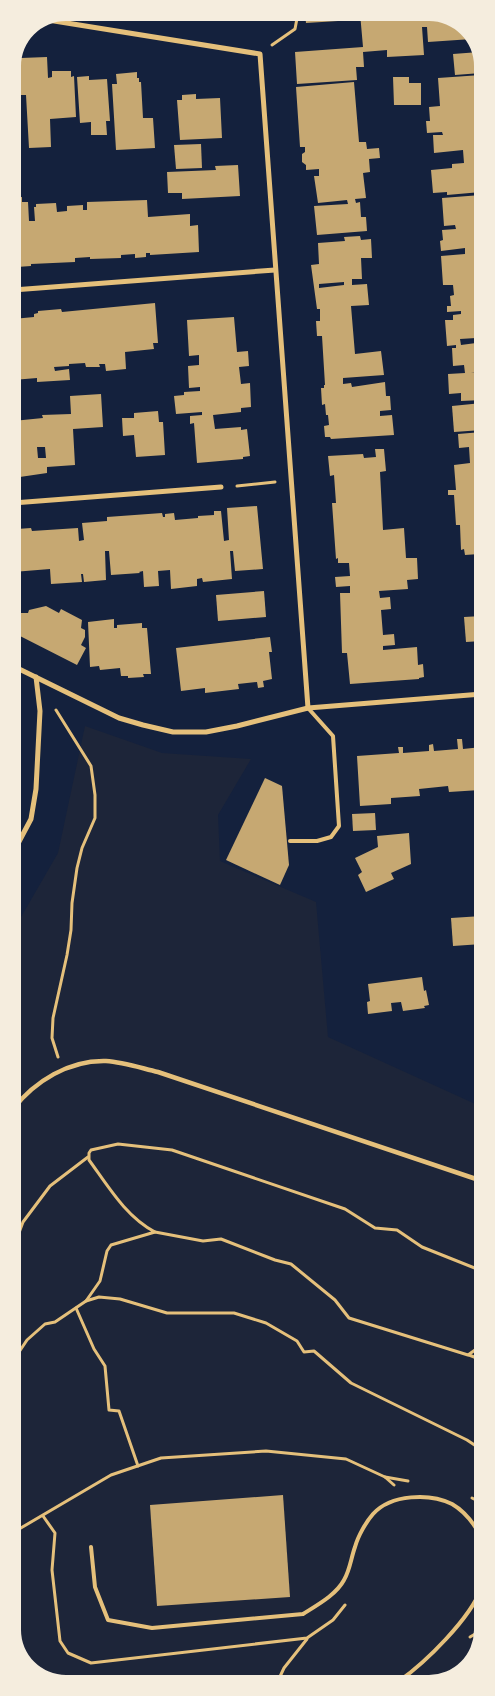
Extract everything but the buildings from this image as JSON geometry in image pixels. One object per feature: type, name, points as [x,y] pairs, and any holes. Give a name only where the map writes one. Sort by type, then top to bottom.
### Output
[{"type":"street","points":[[59,22],[260,54],[308,708]]},
{"type":"street","points":[[21,289],[276,270]]},
{"type":"street","points":[[21,502],[221,487]]},
{"type":"street","points":[[21,670],[119,718],[173,732],[206,732],[308,708],[474,695]]},
{"type":"street","points":[[21,838],[31,819],[36,789],[40,711],[36,678]]},
{"type":"street","points":[[21,1100],[42,1081],[62,1070],[83,1063],[105,1061],[140,1068],[474,1178]]},
{"type":"lane","points":[[290,840],[317,841],[331,837],[339,826],[333,736],[308,708]]},
{"type":"lane","points":[[91,1547],[96,1587],[108,1620],[152,1628],[303,1614],[325,1600],[344,1581],[351,1564],[355,1545],[374,1513],[396,1500],[409,1498],[439,1499],[453,1505],[466,1515],[474,1525]]},
{"type":"lane","points":[[409,1675],[440,1645],[474,1604]]},
{"type":"path","points":[[260,54],[295,29],[296,21]]},
{"type":"path","points":[[221,487],[292,481]]},
{"type":"path","points":[[36,678],[91,766],[96,795],[95,818],[82,848],[78,868],[72,903],[71,930],[67,955],[52,1018],[52,1038],[62,1070]]},
{"type":"path","points":[[21,1227],[50,1186],[88,1157],[88,1153],[96,1148],[118,1144],[172,1150],[345,1209],[374,1228],[397,1230],[422,1247],[474,1268]]},
{"type":"path","points":[[88,1157],[88,1160],[126,1209],[142,1224],[155,1232],[203,1241],[221,1240],[291,1264],[335,1300],[348,1318],[474,1357]]},
{"type":"path","points":[[86,1301],[100,1281],[107,1251],[111,1245],[155,1232]]},
{"type":"path","points":[[21,1349],[27,1340],[45,1324],[55,1322],[86,1301],[99,1297],[120,1299],[167,1313],[234,1313],[266,1323],[297,1341],[304,1352],[314,1351],[351,1382],[474,1445]]},
{"type":"path","points":[[76,1308],[94,1349],[106,1366],[109,1410],[119,1411],[138,1466]]},
{"type":"path","points":[[468,1355],[474,1351]]},
{"type":"path","points":[[21,1528],[111,1475],[160,1458],[266,1450],[346,1459],[384,1477],[409,1498]]},
{"type":"path","points":[[281,1675],[307,1638]]},
{"type":"shaded area","points":[[85,726],[162,753],[251,759],[218,815],[220,861],[316,902],[328,1037],[474,1103],[474,1630],[469,1650],[454,1667],[446,1671],[428,1675],[64,1675],[41,1667],[27,1652],[21,1630],[21,917],[58,853]]}]
